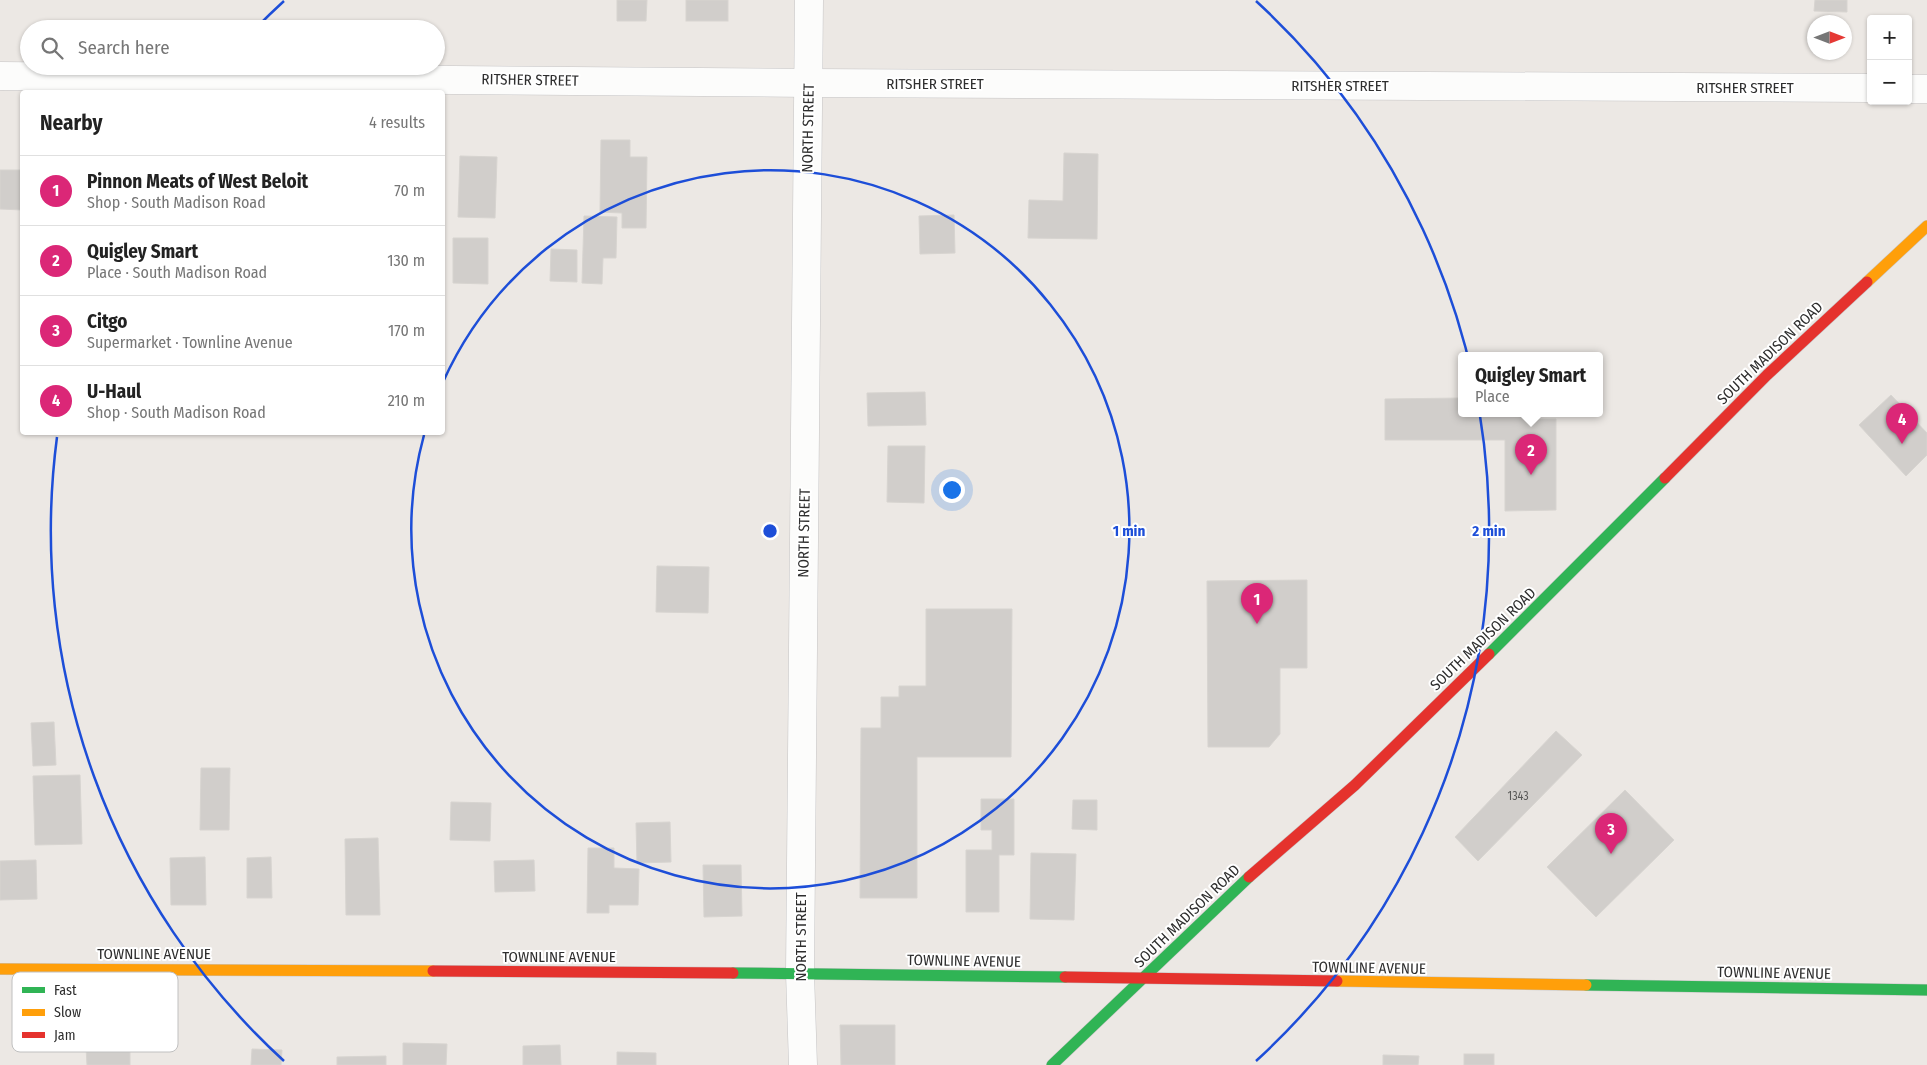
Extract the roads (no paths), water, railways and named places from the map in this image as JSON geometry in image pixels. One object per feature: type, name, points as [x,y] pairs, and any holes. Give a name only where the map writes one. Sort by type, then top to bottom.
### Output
[{"type":"street","name":"NORTH STREET","points":[[803,1065],[800,973],[810,0]]},
{"type":"street","name":"RITSHER STREET","points":[[0,76],[809,83],[1867,88]]},
{"type":"street","points":[[1912,88],[1927,89]]},
{"type":"street","name":"SOUTH MADISON ROAD","points":[[1052,1065],[1254,872],[1355,785],[1524,620],[1766,375],[1927,226]]},
{"type":"street","name":"TOWNLINE AVENUE","points":[[0,968],[800,973],[1143,980],[1927,990]]},
{"type":"place","name":"U-Haul","points":[[1902,444]]},
{"type":"place","name":"Quigley Smart","points":[[1531,475]]},
{"type":"place","name":"Pinnon Meats of West Beloit","points":[[1257,624]]},
{"type":"place","name":"Citgo","points":[[1611,854]]}]
